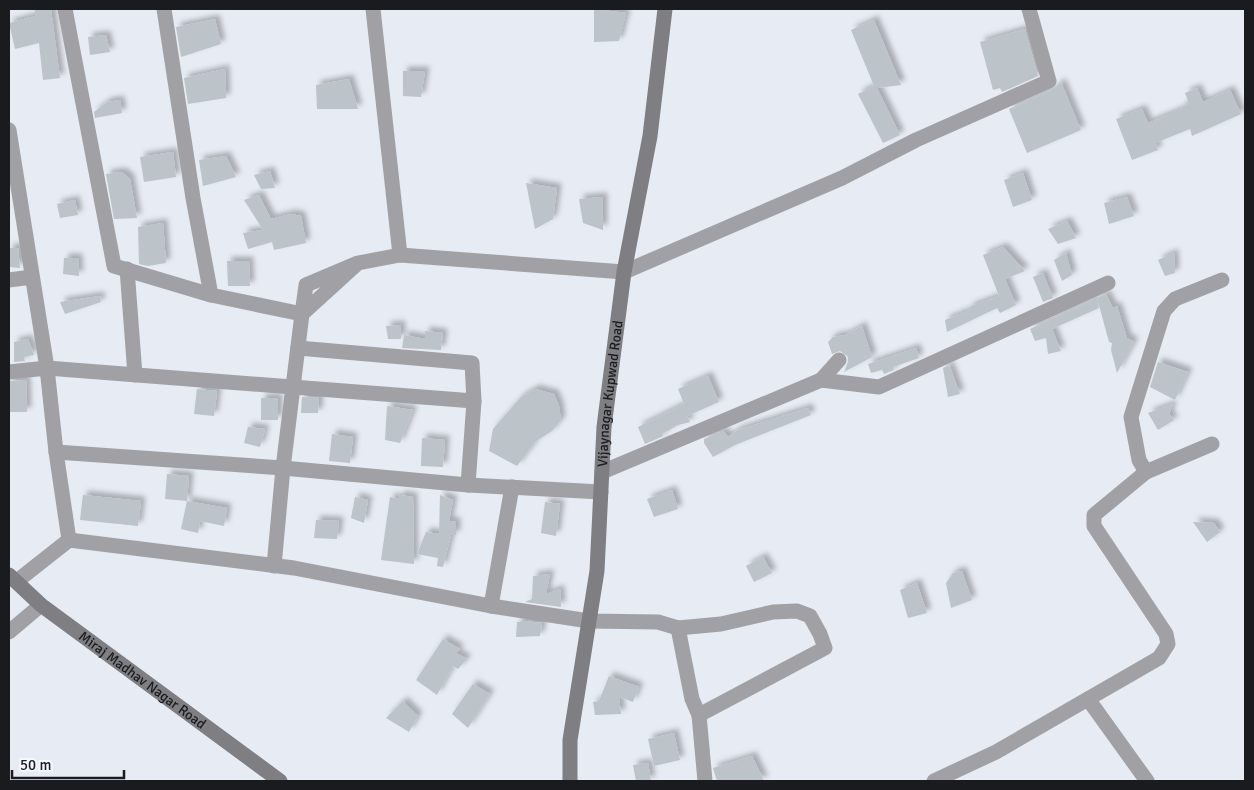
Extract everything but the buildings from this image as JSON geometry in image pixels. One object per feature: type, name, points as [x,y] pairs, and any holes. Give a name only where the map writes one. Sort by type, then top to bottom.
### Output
[{"type":"street","points":[[64,9],[114,266],[212,294],[302,314]]},
{"type":"street","points":[[164,9],[193,198],[212,294]]},
{"type":"street","points":[[372,9],[400,255]]},
{"type":"street","name":"Vijaynagar Kupwad Road","points":[[570,781],[570,740],[596,571],[604,427],[624,272],[650,136],[665,9]]},
{"type":"street","points":[[274,566],[292,386],[306,285],[358,263],[400,255],[624,272],[842,178],[925,136],[1049,81],[1029,9]]},
{"type":"street","points":[[9,130],[47,368],[56,452],[69,540]]},
{"type":"street","points":[[127,269],[135,375]]},
{"type":"street","points":[[9,280],[32,277]]},
{"type":"street","points":[[1146,472],[1139,460],[1131,417],[1164,311],[1175,299],[1222,280]]},
{"type":"street","points":[[821,380],[879,387],[1108,283]]},
{"type":"street","points":[[298,348],[472,363],[474,401],[468,485]]},
{"type":"street","points":[[602,472],[821,380],[839,360]]},
{"type":"street","points":[[9,372],[47,368],[474,401]]},
{"type":"street","points":[[934,781],[996,752],[1159,658],[1168,644],[1166,634],[1094,526],[1094,515],[1146,472],[1212,444]]},
{"type":"street","points":[[56,452],[283,468],[468,485],[601,492]]},
{"type":"street","points":[[491,606],[512,487]]},
{"type":"street","points":[[13,578],[69,540],[274,566],[491,606],[589,621],[658,622],[678,628],[721,624],[773,612],[797,611],[810,616],[825,648],[699,716]]},
{"type":"street","name":"Miraj Madhav Nagar Road","points":[[13,578],[41,605],[280,781]]},
{"type":"street","points":[[9,632],[41,605]]},
{"type":"street","points":[[678,628],[692,699],[699,716],[705,781]]},
{"type":"street","points":[[1088,699],[1147,781]]}]
